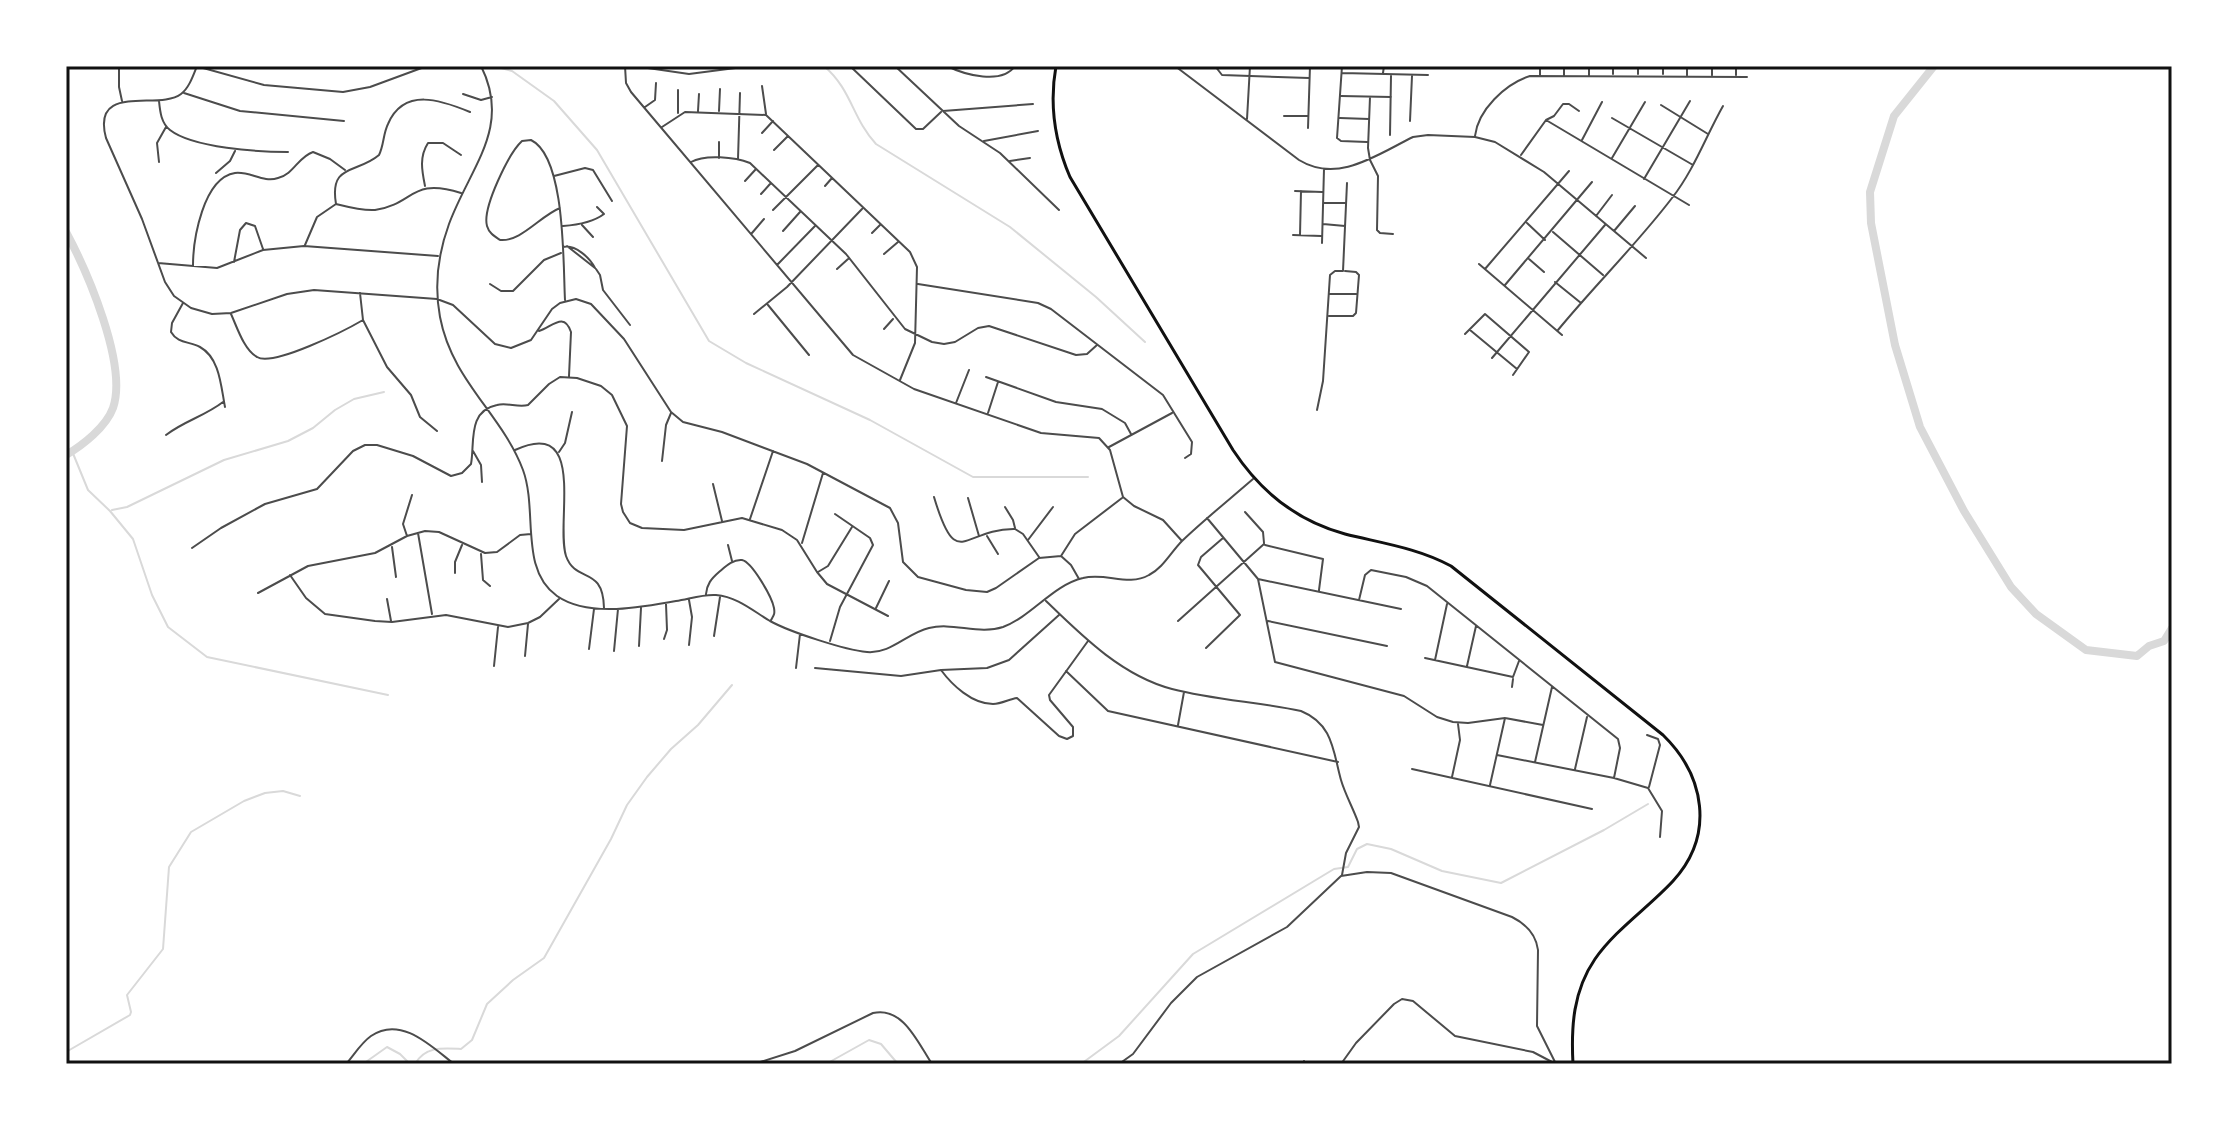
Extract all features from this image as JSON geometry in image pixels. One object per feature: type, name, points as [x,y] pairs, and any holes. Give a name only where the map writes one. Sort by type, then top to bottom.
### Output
[{"type":"main road","points":[[1056,66],[1052,104],[1055,132],[1070,177],[1253,479],[1286,506],[1313,522],[1344,533],[1417,550],[1451,566],[1656,729],[1686,761],[1700,800],[1698,831],[1693,848],[1676,878],[1613,937],[1590,967],[1575,1007],[1573,1064]]},
{"type":"street","points":[[119,66],[122,102]]},
{"type":"street","points":[[427,66],[370,87],[343,92],[264,85],[196,66],[183,93],[159,100],[122,102],[108,113],[105,134],[167,287],[183,303],[203,312],[231,313],[297,291],[360,292],[437,299],[453,305],[491,341],[502,347],[522,345],[538,331],[552,309],[565,300],[581,300],[597,310],[634,352],[671,412],[687,424],[773,450],[823,472],[892,511],[898,523],[903,562],[918,577],[966,590],[987,592],[1039,558],[1061,556],[1079,579]]},
{"type":"street","points":[[481,66],[492,96],[493,116],[489,137],[450,220],[439,256],[437,299],[442,328],[452,356],[514,451],[530,493],[536,567],[545,585],[560,598],[576,605],[618,608],[720,595],[800,633],[861,652],[883,651],[930,628],[1001,627],[1079,579],[1105,576],[1132,581],[1146,577],[1253,479]]},
{"type":"street","points":[[625,66],[628,87],[644,108],[848,351],[900,381],[955,404],[1048,435],[1094,437],[1109,447],[1123,497],[1163,520],[1182,541]]},
{"type":"street","points":[[634,66],[689,74],[751,66]]},
{"type":"street","points":[[850,66],[918,130],[942,111],[1033,104]]},
{"type":"street","points":[[895,66],[942,111],[1008,161],[1059,210]]},
{"type":"street","points":[[947,66],[966,73],[992,76],[1009,73],[1015,66]]},
{"type":"street","points":[[1175,66],[1299,160],[1312,166],[1352,167],[1418,136],[1475,137],[1495,142],[1559,184],[1646,258]]},
{"type":"street","points":[[1215,66],[1222,75],[1309,78]]},
{"type":"street","points":[[1247,120],[1250,66]]},
{"type":"street","points":[[1308,128],[1310,66]]},
{"type":"street","points":[[1342,66],[1338,140],[1368,142]]},
{"type":"street","points":[[1370,74],[1371,66]]},
{"type":"street","points":[[1383,75],[1384,66]]},
{"type":"street","points":[[1540,66],[1540,76]]},
{"type":"street","points":[[1564,66],[1564,76]]},
{"type":"street","points":[[1589,66],[1589,76]]},
{"type":"street","points":[[1613,66],[1613,76]]},
{"type":"street","points":[[1638,66],[1638,75]]},
{"type":"street","points":[[1663,66],[1663,75]]},
{"type":"street","points":[[1687,66],[1687,76]]},
{"type":"street","points":[[1712,66],[1712,76]]},
{"type":"street","points":[[1736,66],[1736,76]]},
{"type":"street","points":[[1341,73],[1428,75]]},
{"type":"street","points":[[1390,135],[1392,75]]},
{"type":"street","points":[[1410,121],[1412,75]]},
{"type":"street","points":[[1475,137],[1481,115],[1522,78],[1638,75],[1747,77]]},
{"type":"street","points":[[644,108],[656,97],[656,83]]},
{"type":"street","points":[[762,86],[766,115]]},
{"type":"street","points":[[719,112],[720,89]]},
{"type":"street","points":[[678,90],[678,114]]},
{"type":"street","points":[[183,93],[240,111],[344,121]]},
{"type":"street","points":[[738,159],[740,93]]},
{"type":"street","points":[[463,94],[481,100],[492,96]]},
{"type":"street","points":[[698,112],[699,94]]},
{"type":"street","points":[[1340,96],[1391,97]]},
{"type":"street","points":[[1370,97],[1368,142],[1370,160],[1378,176],[1377,230],[1393,234]]},
{"type":"street","points":[[336,204],[335,185],[345,170],[379,155],[389,121],[404,104],[431,99],[470,112]]},
{"type":"street","points":[[159,100],[160,113],[166,126],[186,137],[235,150],[288,152]]},
{"type":"street","points":[[1644,179],[1690,101]]},
{"type":"street","points":[[1581,141],[1602,102]]},
{"type":"street","points":[[1612,159],[1645,102]]},
{"type":"street","points":[[1520,156],[1546,120],[1565,103],[1579,111]]},
{"type":"street","points":[[1661,105],[1709,135]]},
{"type":"street","points":[[1558,330],[1674,196],[1723,106]]},
{"type":"street","points":[[661,128],[678,114],[719,112],[766,115],[899,241],[916,261],[917,284],[914,349],[900,381]]},
{"type":"street","points":[[1284,116],[1308,116]]},
{"type":"street","points":[[1339,118],[1369,119]]},
{"type":"street","points":[[1612,118],[1693,165]]},
{"type":"street","points":[[762,133],[773,120]]},
{"type":"street","points":[[1546,120],[1689,205]]},
{"type":"street","points":[[159,162],[157,143],[166,126]]},
{"type":"street","points":[[981,141],[1038,131]]},
{"type":"street","points":[[774,150],[789,135]]},
{"type":"street","points":[[560,208],[546,214],[511,240],[497,238],[486,223],[487,209],[512,155],[522,141],[538,143],[553,176],[560,208],[562,226],[565,300]]},
{"type":"street","points":[[719,142],[719,159]]},
{"type":"street","points":[[425,187],[421,165],[428,143],[443,143],[461,155]]},
{"type":"street","points":[[216,173],[230,161],[235,150]]},
{"type":"street","points":[[193,266],[205,199],[213,187],[229,175],[238,173],[277,179],[313,152],[345,170]]},
{"type":"street","points":[[1008,161],[1030,158]]},
{"type":"street","points":[[690,162],[697,159],[738,159],[757,168],[832,240],[894,318],[915,335],[944,344],[989,326],[1076,355],[1087,354],[1097,345]]},
{"type":"street","points":[[773,210],[818,164]]},
{"type":"street","points":[[553,176],[585,168],[593,170],[612,201]]},
{"type":"street","points":[[745,181],[757,168]]},
{"type":"street","points":[[1322,243],[1324,168]]},
{"type":"street","points":[[1485,269],[1569,171]]},
{"type":"street","points":[[825,186],[833,177]]},
{"type":"street","points":[[1505,285],[1592,182]]},
{"type":"street","points":[[761,194],[771,183]]},
{"type":"street","points":[[1343,271],[1347,183]]},
{"type":"street","points":[[304,246],[317,217],[336,204],[376,210],[425,187],[442,187],[463,193]]},
{"type":"street","points":[[1295,191],[1324,192]]},
{"type":"street","points":[[1300,235],[1301,191]]},
{"type":"street","points":[[1595,217],[1612,195]]},
{"type":"street","points":[[1323,203],[1346,203]]},
{"type":"street","points":[[1613,232],[1635,206]]},
{"type":"street","points":[[562,226],[581,225],[604,214],[597,207]]},
{"type":"street","points":[[754,314],[790,283],[863,207]]},
{"type":"street","points":[[783,231],[801,211]]},
{"type":"street","points":[[751,235],[764,219]]},
{"type":"street","points":[[234,262],[240,230],[246,223],[255,226],[263,250]]},
{"type":"street","points":[[1526,223],[1545,240]]},
{"type":"street","points":[[872,233],[881,224]]},
{"type":"street","points":[[1322,224],[1345,226]]},
{"type":"street","points":[[581,225],[593,237]]},
{"type":"street","points":[[776,266],[816,225]]},
{"type":"street","points":[[1492,358],[1554,281],[1605,225]]},
{"type":"street","points":[[1552,232],[1604,277]]},
{"type":"street","points":[[1293,235],[1322,236]]},
{"type":"street","points":[[884,254],[899,241]]},
{"type":"street","points":[[158,263],[217,268],[263,250],[304,246],[439,256]]},
{"type":"street","points":[[562,248],[577,249],[595,268],[603,290],[630,325]]},
{"type":"street","points":[[490,284],[501,291],[513,291],[547,258],[563,253]]},
{"type":"street","points":[[837,269],[849,258]]},
{"type":"street","points":[[1528,259],[1544,272]]},
{"type":"street","points":[[1479,264],[1562,335]]},
{"type":"street","points":[[1317,410],[1323,381],[1329,294],[1332,273],[1343,271],[1358,274],[1355,315],[1328,316]]},
{"type":"street","points":[[1554,281],[1581,303]]},
{"type":"street","points":[[917,284],[1043,304],[1159,392],[1193,444],[1191,454],[1185,458]]},
{"type":"street","points":[[360,292],[363,320],[387,367],[408,391],[420,417],[437,431]]},
{"type":"street","points":[[1329,294],[1358,294]]},
{"type":"street","points":[[183,303],[172,323],[171,332],[178,340],[200,347],[210,356],[216,365],[225,407]]},
{"type":"street","points":[[767,304],[809,355]]},
{"type":"street","points":[[231,313],[252,353],[267,360],[289,354],[363,320]]},
{"type":"street","points":[[1465,334],[1485,314],[1529,350],[1513,375]]},
{"type":"street","points":[[884,329],[894,318]]},
{"type":"street","points":[[538,331],[557,321],[569,325],[568,376]]},
{"type":"street","points":[[1469,329],[1517,369]]},
{"type":"street","points":[[955,404],[969,370]]},
{"type":"street","points":[[192,548],[265,504],[315,491],[353,451],[365,445],[377,445],[413,456],[451,476],[466,470],[471,464],[474,425],[486,411],[499,404],[528,405],[552,381],[568,376],[605,388],[623,416],[627,430],[621,507],[630,523],[642,528],[675,530],[739,518],[789,533],[802,545],[827,584],[888,616]]},
{"type":"street","points":[[986,377],[1056,402],[1102,409],[1125,423],[1131,434]]},
{"type":"street","points":[[987,414],[998,382]]},
{"type":"street","points":[[166,435],[224,401]]},
{"type":"street","points":[[558,453],[565,443],[572,412]]},
{"type":"street","points":[[662,461],[666,425],[671,412]]},
{"type":"street","points":[[1109,447],[1173,412]]},
{"type":"street","points":[[514,451],[535,443],[558,453],[564,470],[566,556],[577,570],[600,585],[604,608]]},
{"type":"street","points":[[473,449],[481,465],[482,482]]},
{"type":"street","points":[[750,519],[773,450]]},
{"type":"street","points":[[802,545],[823,472]]},
{"type":"street","points":[[713,484],[722,522]]},
{"type":"street","points":[[407,536],[403,524],[412,495]]},
{"type":"street","points":[[934,497],[949,537],[960,541],[1015,529]]},
{"type":"street","points":[[1061,556],[1075,534],[1123,497]]},
{"type":"street","points":[[968,498],[980,537]]},
{"type":"street","points":[[1005,507],[1015,529],[1039,558]]},
{"type":"street","points":[[1028,541],[1053,507]]},
{"type":"street","points":[[1245,512],[1263,532],[1264,544]]},
{"type":"street","points":[[829,642],[847,595],[873,545],[872,539],[835,514]]},
{"type":"street","points":[[1207,518],[1258,579],[1272,657],[1277,663],[1404,696],[1440,719],[1458,723],[1505,718],[1543,725]]},
{"type":"street","points":[[817,572],[828,566],[853,526]]},
{"type":"street","points":[[258,593],[316,563],[375,553],[418,532],[435,531],[481,553],[497,552],[520,535],[532,534]]},
{"type":"street","points":[[418,532],[433,615]]},
{"type":"street","points":[[986,535],[998,554]]},
{"type":"street","points":[[1206,648],[1240,615],[1199,567],[1198,561],[1224,537]]},
{"type":"street","points":[[455,573],[455,562],[462,544]]},
{"type":"street","points":[[1178,621],[1264,544]]},
{"type":"street","points":[[1264,544],[1323,559],[1325,563],[1319,590]]},
{"type":"street","points":[[728,545],[732,562]]},
{"type":"street","points":[[391,546],[396,577]]},
{"type":"street","points":[[481,553],[483,580],[490,586]]},
{"type":"street","points":[[705,596],[709,582],[732,562],[741,560],[752,566],[774,607],[771,621]]},
{"type":"street","points":[[1359,600],[1365,575],[1374,570],[1419,582],[1448,602],[1619,741],[1614,778]]},
{"type":"street","points":[[290,575],[306,598],[325,614],[392,622],[433,615],[462,616],[499,626],[528,623],[560,598]]},
{"type":"street","points":[[1258,579],[1401,609]]},
{"type":"street","points":[[876,610],[889,581]]},
{"type":"street","points":[[714,636],[720,595]]},
{"type":"street","points":[[387,599],[392,622]]},
{"type":"street","points":[[689,599],[692,617],[689,645]]},
{"type":"street","points":[[1045,599],[1088,640],[1140,677],[1185,692],[1264,703],[1310,715],[1328,733],[1359,827],[1346,853],[1341,876],[1287,927],[1197,977],[1171,1003],[1133,1054],[1119,1064]]},
{"type":"street","points":[[1435,660],[1448,602]]},
{"type":"street","points":[[664,639],[667,630],[666,603]]},
{"type":"street","points":[[639,646],[641,606]]},
{"type":"street","points":[[589,649],[594,608]]},
{"type":"street","points":[[614,651],[618,608]]},
{"type":"street","points":[[815,668],[901,676],[987,668],[1003,664],[1060,614]]},
{"type":"street","points":[[1267,621],[1387,646]]},
{"type":"street","points":[[525,656],[528,623]]},
{"type":"street","points":[[1466,667],[1476,625]]},
{"type":"street","points":[[494,666],[499,626]]},
{"type":"street","points":[[796,668],[800,633]]},
{"type":"street","points":[[941,670],[966,695],[977,701],[994,704],[1017,698],[1065,740],[1073,736],[1073,727],[1049,697],[1088,640]]},
{"type":"street","points":[[1425,658],[1513,677]]},
{"type":"street","points":[[1512,687],[1519,660]]},
{"type":"street","points":[[827,664],[827,669]]},
{"type":"street","points":[[1066,671],[1105,710],[1338,762]]},
{"type":"street","points":[[1535,762],[1553,686]]},
{"type":"street","points":[[1177,726],[1185,692]]},
{"type":"street","points":[[1574,770],[1587,714]]},
{"type":"street","points":[[1490,786],[1505,718]]},
{"type":"street","points":[[1451,778],[1460,740],[1458,723]]},
{"type":"street","points":[[1647,735],[1656,738],[1660,745],[1648,788]]},
{"type":"street","points":[[1497,755],[1614,778],[1648,788],[1662,811],[1660,837]]},
{"type":"street","points":[[1412,769],[1592,809]]},
{"type":"street","points":[[1341,876],[1367,872],[1402,876],[1518,920],[1530,931],[1537,944],[1537,1026],[1555,1064]]},
{"type":"street","points":[[1341,1064],[1352,1047],[1394,1004],[1408,999],[1455,1036],[1533,1052],[1555,1064]]},
{"type":"street","points":[[754,1064],[795,1051],[873,1013],[884,1011],[898,1016],[932,1064]]},
{"type":"street","points":[[346,1064],[370,1036],[390,1030],[419,1036],[454,1064]]},
{"type":"waterway","points":[[494,66],[512,71],[554,101],[597,150],[709,341],[746,363],[870,420],[973,477],[1088,477]]},
{"type":"waterway","points":[[824,66],[841,85],[876,144],[1010,227],[1096,297],[1145,342]]},
{"type":"waterway","points":[[1934,66],[1894,116],[1870,192],[1871,223],[1895,345],[1920,427],[1964,511],[2011,587],[2036,614],[2086,650],[2137,656],[2149,646],[2164,641],[2172,628]]},
{"type":"waterway","points":[[66,232],[103,318],[115,368],[116,390],[113,408],[100,429],[66,455]]},
{"type":"waterway","points":[[112,510],[127,507],[224,460],[288,441],[313,428],[354,399],[384,392]]},
{"type":"waterway","points":[[72,451],[88,490],[133,539],[152,595],[168,627],[207,657],[388,695]]},
{"type":"waterway","points":[[415,1064],[429,1051],[461,1049],[472,1040],[487,1004],[544,958],[627,805],[671,749],[698,725],[732,685]]},
{"type":"waterway","points":[[66,1052],[130,1015],[127,995],[163,949],[169,867],[191,832],[244,801],[265,793],[283,791],[300,796]]},
{"type":"waterway","points":[[1081,1064],[1119,1036],[1193,954],[1334,869],[1348,867],[1357,849],[1367,844],[1391,849],[1442,871],[1501,883],[1648,804]]},
{"type":"waterway","points":[[826,1064],[869,1040],[881,1044],[898,1064]]},
{"type":"waterway","points":[[363,1064],[387,1047],[410,1064]]}]
